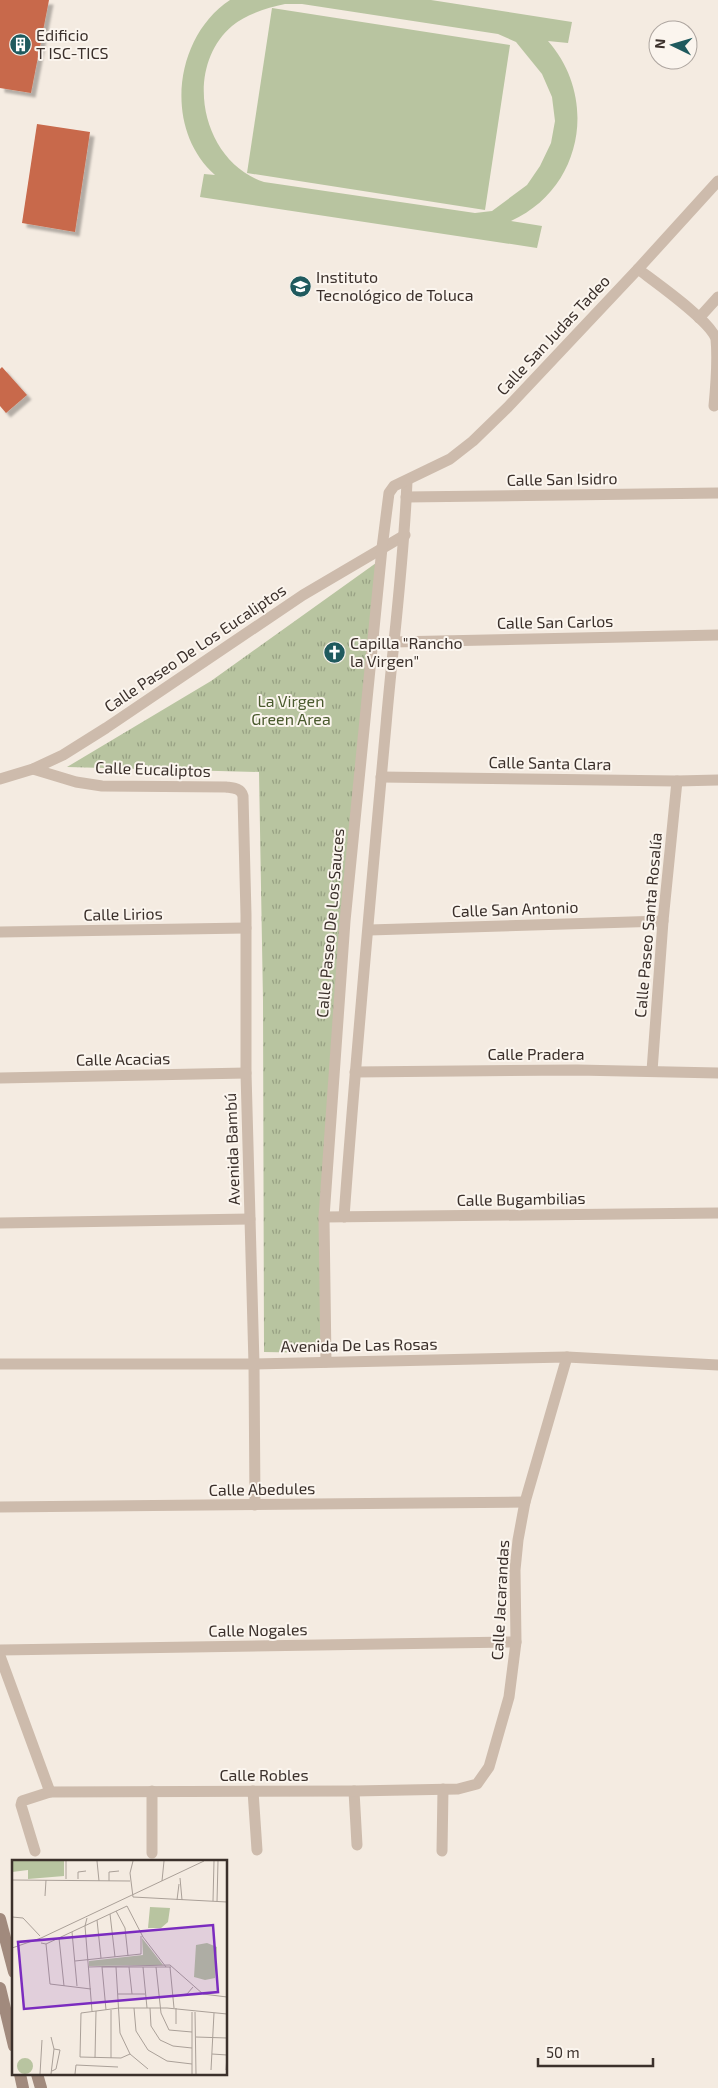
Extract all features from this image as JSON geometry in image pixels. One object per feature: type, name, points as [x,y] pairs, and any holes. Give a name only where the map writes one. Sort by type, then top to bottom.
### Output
[{"type":"main road","points":[[0,1919],[12,1964]]},
{"type":"main road","points":[[0,1988],[12,2038]]},
{"type":"street","name":"Calle San Judas Tadeo","points":[[392,488],[450,459],[473,441],[508,407],[638,269],[718,180]]},
{"type":"street","points":[[638,269],[699,318],[711,330],[716,341],[718,361],[714,406]]},
{"type":"street","points":[[699,318],[718,298]]},
{"type":"street","points":[[344,1217],[393,642],[405,535],[407,481]]},
{"type":"street","name":"Calle Paseo De Los Sauces","points":[[326,1362],[324,1218],[345,921],[382,548],[388,500],[392,488]]},
{"type":"street","name":"Calle San Isidro","points":[[406,497],[718,492]]},
{"type":"street","name":"Calle Paseo De Los Eucaliptos","points":[[0,779],[33,769],[63,755],[302,595],[405,535]]},
{"type":"street","name":"Calle San Carlos","points":[[393,642],[718,635]]},
{"type":"street","name":"Calle Eucaliptos","points":[[33,769],[76,782],[102,786],[226,787],[236,788],[242,792]]},
{"type":"street","name":"Calle Santa Clara","points":[[381,777],[718,780]]},
{"type":"street","name":"Calle Paseo Santa Rosalía","points":[[652,1071],[663,921],[677,781]]},
{"type":"street","name":"Avenida Bambú","points":[[242,792],[244,814],[246,1073],[254,1364],[255,1505]]},
{"type":"street","name":"Calle San Antonio","points":[[369,930],[663,921]]},
{"type":"street","name":"Calle Lirios","points":[[0,932],[246,928]]},
{"type":"street","name":"Calle Pradera","points":[[355,1072],[652,1071],[718,1073]]},
{"type":"street","name":"Calle Acacias","points":[[0,1078],[246,1073]]},
{"type":"street","name":"Calle Bugambilias","points":[[324,1218],[718,1213]]},
{"type":"street","points":[[0,1223],[250,1219]]},
{"type":"street","name":"Avenida De Las Rosas","points":[[0,1364],[254,1364],[566,1357],[718,1365]]},
{"type":"street","name":"Calle Jacarandas","points":[[478,1784],[489,1767],[509,1697],[516,1642],[515,1570],[518,1540],[525,1502],[566,1357]]},
{"type":"street","name":"Calle Abedules","points":[[0,1507],[525,1502]]},
{"type":"street","name":"Calle Nogales","points":[[0,1650],[516,1642]]},
{"type":"street","points":[[0,1656],[50,1792]]},
{"type":"street","name":"Calle Robles","points":[[35,1852],[21,1805],[22,1801],[50,1792],[354,1791],[443,1789],[468,1787],[478,1784]]},
{"type":"street","points":[[442,1851],[443,1789]]},
{"type":"street","points":[[152,1791],[152,1853]]},
{"type":"street","points":[[253,1791],[257,1850]]},
{"type":"street","points":[[354,1791],[357,1846]]},
{"type":"green space","points":[[230,0],[431,0],[572,22],[568,43],[548,41],[564,64],[574,89],[577,115],[575,141],[567,165],[554,188],[535,206],[511,221],[542,226],[537,248],[200,197],[204,174],[215,175],[198,156],[188,133],[182,109],[182,84],[187,60],[197,36],[211,16]],"holes":[[[285,4],[302,4],[498,34],[516,42],[542,74],[552,97],[555,121],[551,143],[540,166],[527,185],[492,211],[475,213],[264,182],[243,171],[226,155],[213,135],[206,113],[204,89],[207,66],[216,44],[238,22],[271,7]]]},
{"type":"green space","points":[[272,8],[510,45],[485,210],[247,173]]},
{"type":"green space","name":"La Virgen Green Area","points":[[376,563],[320,1203],[321,1353],[264,1352],[263,1001],[259,772],[67,767],[211,681]]},
{"type":"building","name":"Edificio T ISC-TICS","points":[[0,0],[49,0],[31,93],[0,88]]},
{"type":"building","points":[[37,124],[90,132],[75,232],[22,223]]},
{"type":"building","points":[[2,367],[27,395],[6,413],[0,406],[0,369]]},
{"type":"place","name":"Edificio T ISC-TICS","points":[[20,44]]},
{"type":"place","name":"Instituto Tecnológico de Toluca","points":[[300,286]]},
{"type":"place","name":"Capilla \"Rancho la Virgen\"","points":[[334,652]]}]
